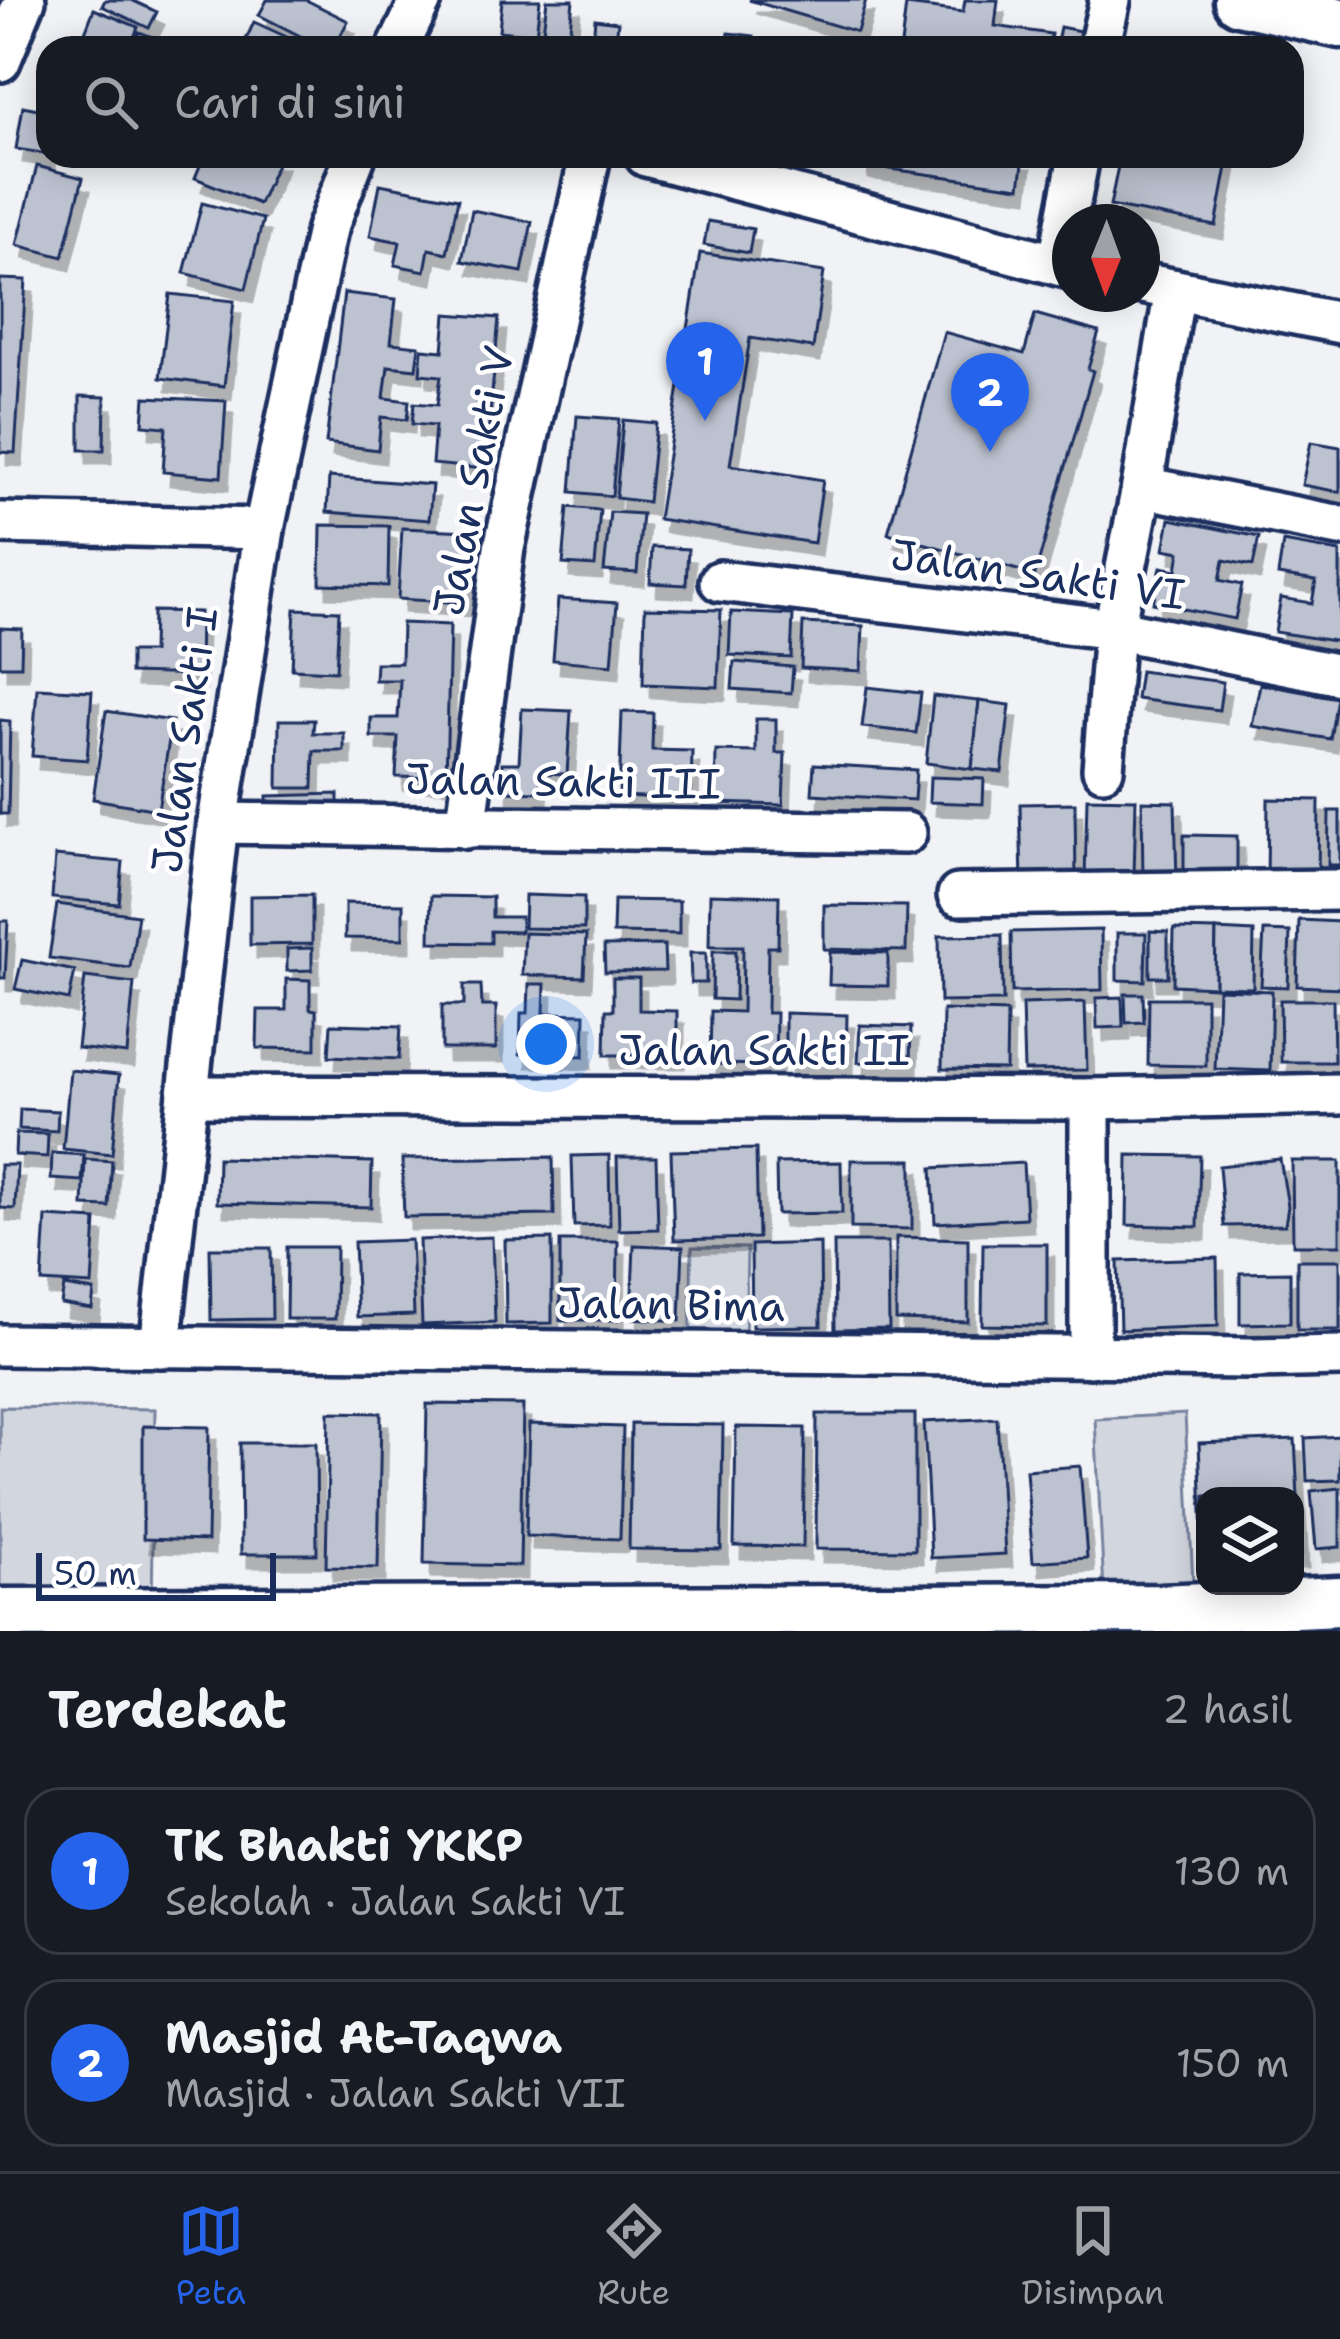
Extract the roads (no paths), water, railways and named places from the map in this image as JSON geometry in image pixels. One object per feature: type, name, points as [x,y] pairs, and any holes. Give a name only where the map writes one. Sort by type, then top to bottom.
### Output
[{"type":"main road","points":[[1239,0],[1340,22]]},
{"type":"main road","points":[[0,1613],[1160,1609],[1340,1601]]},
{"type":"street","points":[[0,61],[25,0]]},
{"type":"street","points":[[404,36],[421,0]]},
{"type":"street","points":[[1102,36],[1110,0]]},
{"type":"street","name":"Jalan Sakti I","points":[[160,1347],[218,823],[264,529],[327,229],[350,168]]},
{"type":"street","name":"Jalan Sakti V","points":[[466,828],[504,548],[587,168]]},
{"type":"street","points":[[691,168],[1052,264]]},
{"type":"street","points":[[1073,204],[1077,168]]},
{"type":"street","points":[[1160,287],[1340,323]]},
{"type":"street","points":[[1103,769],[1114,629],[1142,487],[1157,312]]},
{"type":"street","points":[[1142,487],[1340,526]]},
{"type":"street","points":[[0,523],[264,529]]},
{"type":"street","name":"Jalan Sakti VI","points":[[720,581],[1114,629],[1340,675]]},
{"type":"street","name":"Jalan Sakti III","points":[[218,823],[906,833]]},
{"type":"street","points":[[958,895],[1340,890]]},
{"type":"street","name":"Jalan Sakti II","points":[[188,1096],[1090,1100],[1340,1094]]},
{"type":"street","points":[[1090,1100],[1090,1357]]},
{"type":"street","name":"Jalan Bima","points":[[0,1345],[1340,1356]]},
{"type":"place","name":"TK Bhakti YKKP","points":[[705,421]]},
{"type":"place","name":"Masjid At-Taqwa","points":[[990,452]]}]
